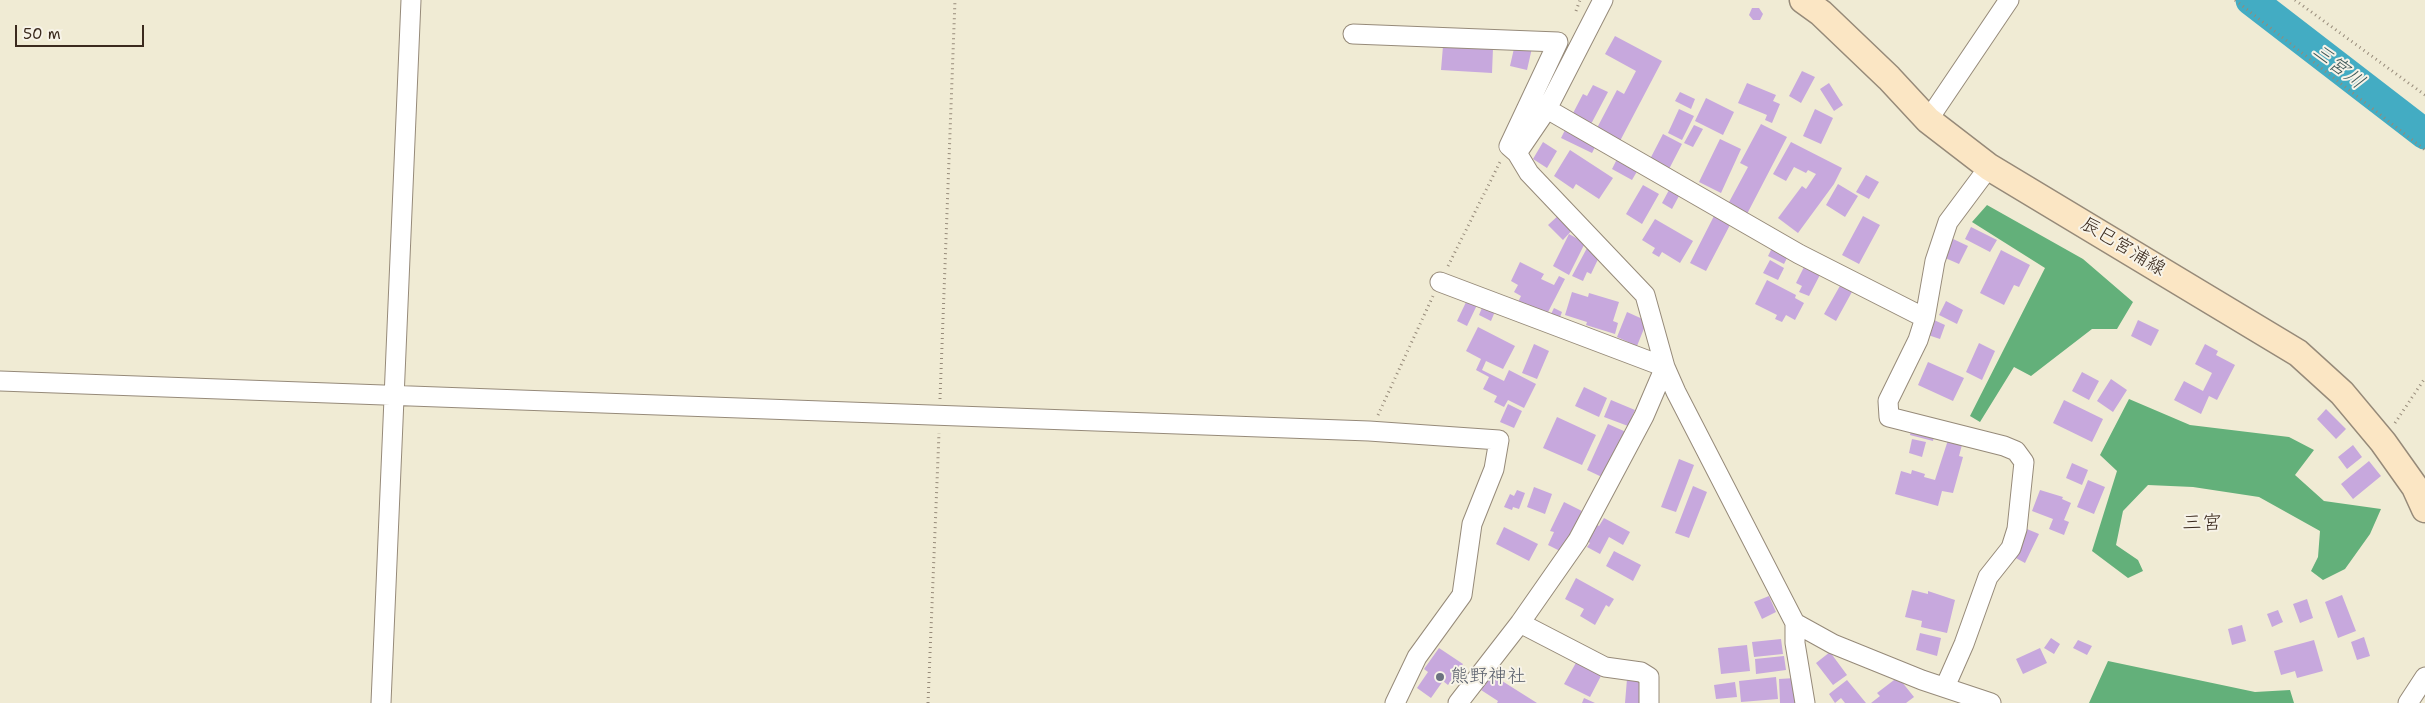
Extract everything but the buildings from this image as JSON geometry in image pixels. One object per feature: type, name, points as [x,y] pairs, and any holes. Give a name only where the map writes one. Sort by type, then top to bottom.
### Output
[{"type":"main road","name":"辰巳宮浦線","points":[[1803,0],[1821,13],[1889,78],[1928,120],[1989,167],[2298,353],[2342,393],[2383,442],[2415,487],[2425,509]]},
{"type":"street","points":[[381,703],[396,394],[411,0]]},
{"type":"street","points":[[1517,153],[1547,109],[1603,0]]},
{"type":"street","points":[[1928,120],[2009,0]]},
{"type":"street","points":[[1353,34],[1558,42],[1509,146],[1517,153],[1529,173],[1646,295],[1666,367],[1700,441],[1795,623],[1795,643],[1805,703]]},
{"type":"street","points":[[1547,109],[1799,254],[1925,318]]},
{"type":"street","points":[[1945,687],[1964,644],[1988,577],[2011,548],[2017,529],[2024,462],[2016,452],[2004,446],[1961,433],[1889,417],[1888,401],[1918,340],[1925,318],[1935,262],[1948,222],[1989,167]]},
{"type":"street","points":[[1440,282],[1666,367]]},
{"type":"street","points":[[1458,703],[1520,624],[1578,540],[1644,416],[1666,367]]},
{"type":"street","points":[[0,381],[1368,431],[1499,440],[1494,469],[1472,524],[1462,595],[1417,657],[1395,703]]},
{"type":"street","points":[[1795,623],[1833,644],[1922,680],[1991,703]]},
{"type":"street","points":[[1520,624],[1605,667],[1641,672],[1649,677],[1649,703]]},
{"type":"street","points":[[2408,703],[2425,677]]},
{"type":"path","points":[[928,703],[955,0]]},
{"type":"path","points":[[1575,14],[1580,0]]},
{"type":"path","points":[[2235,0],[2425,150]]},
{"type":"path","points":[[2296,0],[2425,95]]},
{"type":"path","points":[[2383,442],[2425,378]]},
{"type":"green space","points":[[1987,205],[2083,259],[2133,302],[2117,329],[2092,329],[2031,376],[2014,367],[1980,422],[1970,416],[2045,268],[1972,222]]},
{"type":"green space","points":[[2129,399],[2190,425],[2289,437],[2314,450],[2295,475],[2324,501],[2381,509],[2370,534],[2345,569],[2323,580],[2311,571],[2318,557],[2320,531],[2259,497],[2193,487],[2148,485],[2123,511],[2116,545],[2138,560],[2143,571],[2128,578],[2092,551],[2117,471],[2100,455]]},
{"type":"green space","points":[[2108,661],[2255,692],[2290,690],[2294,703],[2089,703]]},
{"type":"waterway","name":"三宮川","points":[[2251,0],[2425,134]]},
{"type":"place","name":"熊野神社","points":[[1440,677]]},
{"type":"district","name":"三宮","points":[[2202,524]]}]
